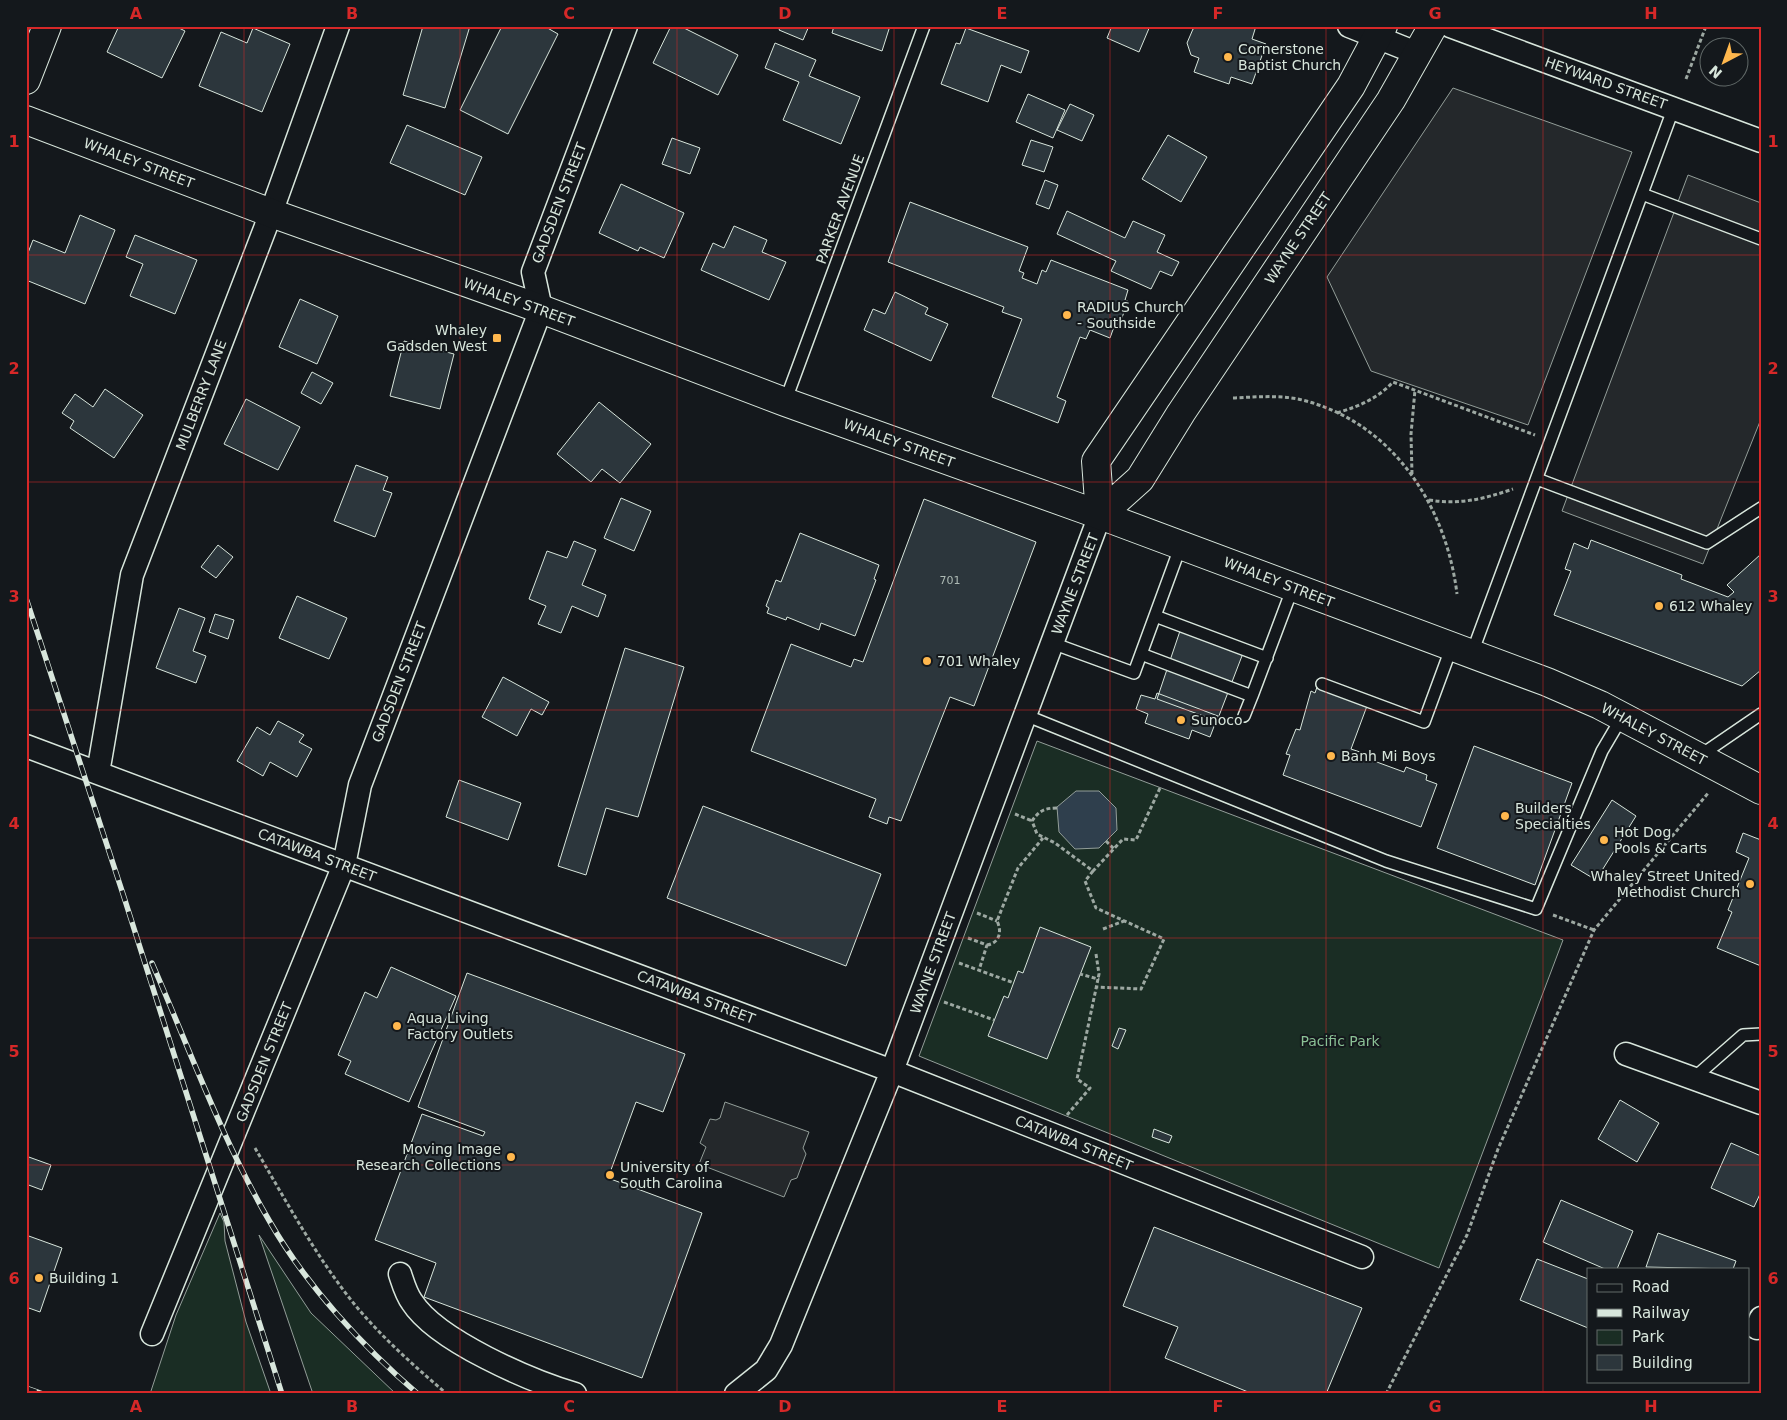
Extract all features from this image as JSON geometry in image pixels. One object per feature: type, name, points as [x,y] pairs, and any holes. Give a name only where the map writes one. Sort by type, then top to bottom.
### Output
[{"type":"main road","points":[[26,80],[47,26]]},
{"type":"main road","name":"WAYNE STREET","points":[[1100,515],[1140,479],[1391,100],[1419,54],[1433,26]]},
{"type":"main road","name":"WAYNE STREET","points":[[1100,515],[1096,461],[1351,86],[1380,32]]},
{"type":"main road","name":"WHALEY STREET","points":[[26,120],[271,213],[541,309],[784,402],[1100,515],[1548,682],[1622,717],[1761,790]]},
{"type":"street","name":"MULBERRY LANE","points":[[98,773],[132,575],[271,213],[338,26]]},
{"type":"street","name":"GADSDEN STREET","points":[[152,1334],[344,865],[360,786],[541,309],[533,272],[626,26]]},
{"type":"street","points":[[1349,26],[1380,32],[1419,54]]},
{"type":"street","name":"HEYWARD STREET","points":[[1450,26],[1761,141]]},
{"type":"street","name":"WAYNE STREET","points":[[736,1394],[766,1370],[781,1345],[892,1071],[1100,515]]},
{"type":"street","name":"CATAWBA STREET","points":[[26,746],[892,1071],[1362,1257]]},
{"type":"street","points":[[1626,1054],[1761,1103]]},
{"type":"street","points":[[400,1274],[412,1303],[438,1327],[481,1356],[575,1394]]},
{"type":"lane","name":"PARKER AVENUE","points":[[784,402],[924,26]]},
{"type":"lane","points":[[1322,684],[1424,722],[1462,650],[1537,480],[1674,108]]},
{"type":"lane","points":[[1642,194],[1761,239]]},
{"type":"lane","points":[[1537,480],[1707,543],[1761,508]]},
{"type":"lane","points":[[1052,643],[1134,673],[1181,545]]},
{"type":"lane","points":[[1244,716],[1293,587]]},
{"type":"lane","points":[[1155,616],[1267,658]]},
{"type":"lane","points":[[1141,654],[1252,696]]},
{"type":"lane","points":[[1697,758],[1761,714]]},
{"type":"lane","points":[[1025,716],[1386,861],[1536,909],[1602,751],[1622,717]]},
{"type":"lane","points":[[1694,1078],[1743,1035],[1761,1034]]},
{"type":"path","points":[[1686,79],[1706,26]]},
{"type":"path","points":[[1337,413],[1367,402],[1383,392],[1393,382],[1538,436],[1535,444]]},
{"type":"path","points":[[1412,474],[1415,390]]},
{"type":"path","points":[[1233,398],[1268,397],[1297,399],[1337,413],[1385,444],[1412,474],[1428,500],[1448,548],[1458,594]]},
{"type":"path","points":[[1428,500],[1466,502],[1518,488]]},
{"type":"path","points":[[1096,986],[1141,989],[1164,939],[1093,905],[1085,881],[1123,839],[1136,840],[1168,772]]},
{"type":"path","points":[[1386,1394],[1467,1235],[1498,1149],[1594,930],[1726,772]]},
{"type":"path","points":[[1032,821],[1038,812],[1047,808],[1057,808]]},
{"type":"path","points":[[1015,814],[1032,821],[1037,834],[1055,843],[1093,871]]},
{"type":"path","points":[[997,921],[1018,868],[1043,838]]},
{"type":"path","points":[[1106,841],[1114,849]]},
{"type":"path","points":[[1536,909],[1594,930]]},
{"type":"path","points":[[968,938],[987,945],[995,942],[1000,936],[1001,928],[997,921],[978,913]]},
{"type":"path","points":[[1103,929],[1124,921]]},
{"type":"path","points":[[979,970],[987,945]]},
{"type":"path","points":[[1059,1137],[1066,1116],[1090,1088],[1077,1079],[1099,974],[1096,954]]},
{"type":"path","points":[[959,962],[1014,983]]},
{"type":"path","points":[[1080,974],[1098,979]]},
{"type":"path","points":[[944,1002],[994,1020]]},
{"type":"path","points":[[239,1122],[315,1248],[351,1300],[407,1360],[447,1394]]},
{"type":"green space","name":"Pacific Park","points":[[1037,741],[1563,940],[1439,1268],[919,1056]]},
{"type":"green space","points":[[220,1213],[224,1222],[225,1241],[246,1322],[271,1394],[150,1394],[176,1315]]},
{"type":"green space","points":[[259,1235],[311,1313],[396,1394],[313,1394]]},
{"type":"shaded area","points":[[1453,88],[1632,152],[1528,425],[1371,371],[1327,277]]},
{"type":"shaded area","points":[[1688,175],[1761,203],[1761,419],[1703,564],[1562,511]]},
{"type":"shaded area","points":[[725,1102],[809,1132],[803,1148],[806,1154],[797,1178],[791,1180],[784,1197],[699,1164],[706,1147],[700,1143],[710,1119],[716,1120],[720,1118]]},
{"type":"water","points":[[1076,791],[1099,791],[1116,808],[1117,830],[1099,848],[1075,849],[1059,832],[1057,807]]},
{"type":"building","points":[[119,26],[175,26],[185,31],[162,78],[107,52]]},
{"type":"building","points":[[423,26],[470,26],[445,108],[403,95]]},
{"type":"building","points":[[502,26],[544,26],[558,34],[508,134],[460,110]]},
{"type":"building","points":[[671,26],[680,26],[738,55],[718,95],[653,63]]},
{"type":"building","points":[[781,26],[809,26],[803,40],[779,30]]},
{"type":"building","points":[[834,26],[890,26],[882,51],[832,33]]},
{"type":"building","points":[[1112,26],[1150,26],[1139,52],[1107,38]]},
{"type":"building","name":"Cornerstone Baptist Church","points":[[1198,26],[1256,26],[1252,39],[1266,44],[1252,84],[1231,77],[1229,84],[1194,72],[1199,58],[1191,55],[1187,43],[1193,29]]},
{"type":"building","points":[[253,28],[290,44],[262,112],[199,86],[221,32],[247,43]]},
{"type":"building","points":[[966,28],[1029,51],[1021,73],[1001,65],[988,102],[941,84],[956,43],[960,44]]},
{"type":"building","points":[[775,43],[816,60],[809,76],[860,97],[841,144],[783,120],[799,82],[765,68]]},
{"type":"building","points":[[1028,94],[1065,110],[1053,138],[1016,122]]},
{"type":"building","points":[[1070,104],[1094,115],[1082,141],[1057,130]]},
{"type":"building","points":[[407,125],[482,157],[465,195],[390,163]]},
{"type":"building","points":[[1168,135],[1207,157],[1181,202],[1142,179]]},
{"type":"building","points":[[672,138],[700,148],[690,174],[662,164]]},
{"type":"building","points":[[1031,140],[1053,147],[1044,172],[1022,165]]},
{"type":"building","points":[[1045,180],[1058,185],[1049,209],[1036,204]]},
{"type":"building","points":[[621,184],[684,213],[664,258],[640,247],[638,251],[599,233]]},
{"type":"building","name":"RADIUS Church - Southside","points":[[910,202],[1028,247],[1019,271],[1024,273],[1022,278],[1037,284],[1042,270],[1046,272],[1051,260],[1128,290],[1125,300],[1128,301],[1119,326],[1115,324],[1110,338],[1090,330],[1086,339],[1080,337],[1057,397],[1066,401],[1058,423],[992,397],[1022,319],[1002,312],[1004,307],[888,262]]},
{"type":"building","points":[[1067,211],[1125,238],[1133,221],[1165,235],[1157,252],[1179,262],[1172,276],[1160,271],[1151,289],[1111,271],[1116,261],[1057,234]]},
{"type":"building","points":[[80,215],[115,230],[85,304],[26,280],[26,258],[33,240],[65,253]]},
{"type":"building","points":[[734,226],[767,240],[762,252],[786,262],[769,300],[701,270],[713,243],[724,248]]},
{"type":"building","points":[[135,235],[197,260],[175,314],[130,296],[143,264],[126,257]]},
{"type":"building","points":[[895,292],[928,308],[925,314],[948,324],[931,361],[864,330],[873,309],[885,314]]},
{"type":"building","points":[[300,299],[338,316],[317,364],[279,347]]},
{"type":"building","points":[[404,341],[454,354],[440,409],[390,396]]},
{"type":"building","points":[[312,372],[333,383],[321,404],[301,393]]},
{"type":"building","points":[[105,389],[143,415],[114,458],[70,428],[74,421],[62,413],[75,394],[93,407]]},
{"type":"building","points":[[246,399],[300,427],[278,470],[224,444]]},
{"type":"building","points":[[599,402],[651,444],[620,483],[602,469],[591,482],[557,454]]},
{"type":"building","points":[[356,465],[388,477],[383,490],[392,493],[375,537],[334,521]]},
{"type":"building","points":[[621,498],[651,511],[634,551],[604,538]]},
{"type":"building","name":"701 Whaley","points":[[924,499],[1036,542],[974,706],[950,697],[901,821],[889,817],[887,824],[869,817],[876,799],[751,751],[791,644],[851,667],[854,659],[863,662]]},
{"type":"building","points":[[800,533],[879,565],[874,579],[876,580],[855,636],[821,623],[819,630],[787,617],[786,620],[767,613],[769,608],[766,606],[776,580],[781,582]]},
{"type":"building","name":"612 Whaley","points":[[1591,540],[1682,575],[1681,579],[1728,597],[1734,592],[1727,585],[1761,554],[1761,670],[1742,686],[1554,615],[1571,571],[1565,569],[1574,543],[1588,549]]},
{"type":"building","points":[[574,541],[596,550],[582,585],[606,595],[598,617],[572,606],[561,633],[538,624],[546,606],[529,599],[547,551],[567,558]]},
{"type":"building","points":[[218,545],[233,557],[216,578],[201,567]]},
{"type":"building","points":[[297,596],[347,618],[329,659],[279,638]]},
{"type":"building","points":[[179,608],[205,618],[193,651],[206,656],[196,683],[156,668]]},
{"type":"building","points":[[215,614],[234,620],[228,639],[209,632]]},
{"type":"building","name":"Sunoco","points":[[1182,625],[1245,648],[1217,721],[1157,699]]},
{"type":"building","points":[[625,648],[684,667],[638,817],[606,808],[586,875],[558,866]]},
{"type":"building","points":[[503,677],[549,702],[542,715],[531,709],[517,736],[482,717]]},
{"type":"building","name":"Banh Mi Boys","points":[[1317,687],[1367,706],[1351,749],[1375,757],[1374,761],[1404,772],[1406,767],[1427,775],[1426,780],[1437,784],[1421,827],[1283,775],[1290,755],[1286,754],[1296,729],[1300,730],[1311,691],[1315,693]]},
{"type":"building","name":"Sunoco","points":[[1157,693],[1218,716],[1210,737],[1192,730],[1189,739],[1145,723],[1148,714],[1136,709],[1141,695],[1155,699]]},
{"type":"building","points":[[278,721],[304,735],[299,742],[312,749],[297,777],[270,762],[263,776],[237,761],[257,727],[270,735]]},
{"type":"building","name":"Builders Specialties","points":[[1474,746],[1572,783],[1535,885],[1437,848]]},
{"type":"building","points":[[459,780],[521,803],[508,840],[446,817]]},
{"type":"building","name":"Hot Dog Pools & Carts","points":[[1612,800],[1636,816],[1596,880],[1571,865]]},
{"type":"building","points":[[703,806],[881,874],[846,966],[667,898]]},
{"type":"building","name":"Whaley Street United Methodist Church","points":[[1743,833],[1761,840],[1761,966],[1717,948],[1732,912],[1728,910],[1749,858],[1736,852]]},
{"type":"building","points":[[1040,927],[1091,947],[1047,1059],[988,1036],[1004,996],[1008,998],[1018,971],[1023,973]]},
{"type":"building","name":"Aqua Living Factory Outlets","points":[[391,967],[456,996],[409,1102],[345,1074],[351,1061],[338,1055],[365,992],[377,998]]},
{"type":"building","name":"Moving Image Research Collections","points":[[467,973],[685,1054],[663,1112],[636,1102],[608,1178],[702,1213],[642,1378],[424,1297],[436,1263],[375,1240],[422,1114],[483,1136],[485,1132],[418,1107]]},
{"type":"building","points":[[1119,1028],[1126,1030],[1118,1049],[1112,1046]]},
{"type":"building","points":[[1620,1100],[1659,1123],[1637,1162],[1598,1139]]},
{"type":"building","points":[[1154,1129],[1172,1136],[1169,1143],[1152,1137]]},
{"type":"building","points":[[1731,1143],[1761,1156],[1761,1192],[1754,1207],[1711,1188]]},
{"type":"building","points":[[26,1156],[51,1165],[42,1190],[26,1184]]},
{"type":"building","points":[[1561,1200],[1633,1231],[1617,1268],[1603,1268],[1543,1242]]},
{"type":"building","points":[[1154,1227],[1362,1308],[1326,1394],[1253,1394],[1165,1358],[1178,1327],[1123,1306]]},
{"type":"building","points":[[1658,1233],[1736,1261],[1733,1268],[1646,1267]]},
{"type":"building","name":"Building 1","points":[[26,1235],[62,1248],[40,1312],[26,1307]]},
{"type":"building","points":[[1537,1259],[1587,1279],[1587,1328],[1520,1300]]},
{"type":"railway","points":[[26,598],[123,894],[282,1394]]},
{"type":"railway","points":[[152,963],[237,1160],[284,1246],[318,1292],[356,1336],[418,1394]]},
{"type":"railway","points":[[26,1388],[43,1394]]},
{"type":"place","name":"Cornerstone Baptist Church","points":[[1228,57]]},
{"type":"place","name":"RADIUS Church - Southside","points":[[1067,315]]},
{"type":"place","name":"Whaley Gadsden West","points":[[497,338]]},
{"type":"place","name":"612 Whaley","points":[[1659,606]]},
{"type":"place","name":"701 Whaley","points":[[927,661]]},
{"type":"place","name":"Sunoco","points":[[1181,720]]},
{"type":"place","name":"Banh Mi Boys","points":[[1331,756]]},
{"type":"place","name":"Builders Specialties","points":[[1505,816]]},
{"type":"place","name":"Hot Dog Pools & Carts","points":[[1604,840]]},
{"type":"place","name":"Whaley Street United Methodist Church","points":[[1750,884]]},
{"type":"place","name":"Aqua Living Factory Outlets","points":[[397,1026]]},
{"type":"place","name":"Moving Image Research Collections","points":[[511,1157]]},
{"type":"place","name":"University of South Carolina","points":[[610,1175]]},
{"type":"place","name":"Building 1","points":[[39,1278]]}]
